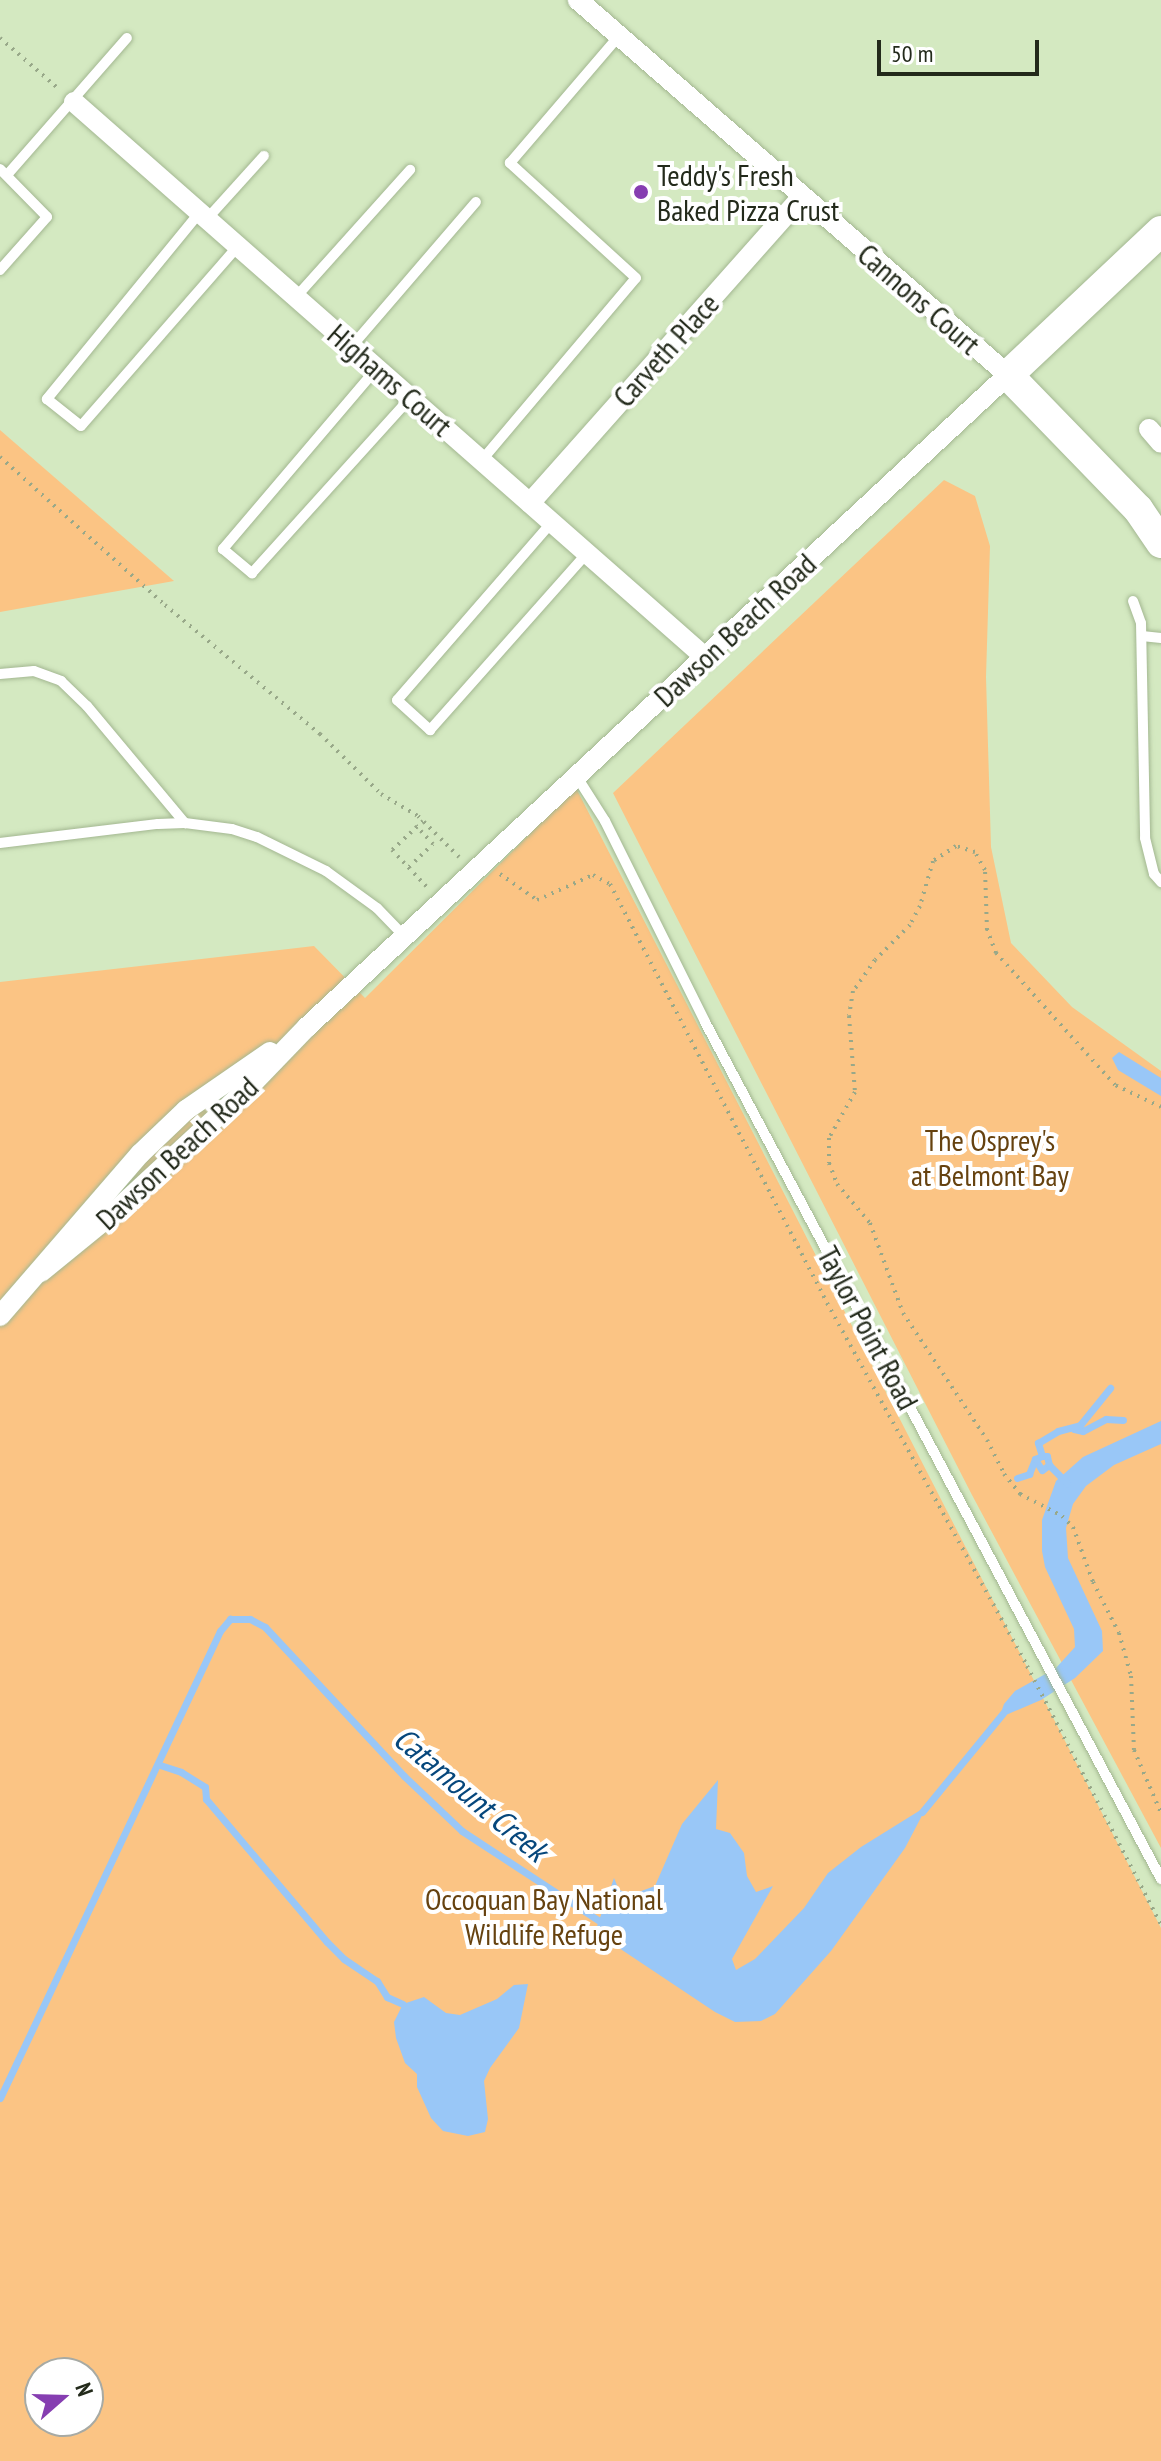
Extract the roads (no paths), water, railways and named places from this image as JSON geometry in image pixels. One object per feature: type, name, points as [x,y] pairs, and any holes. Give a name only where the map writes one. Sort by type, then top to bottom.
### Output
[{"type":"street","name":"Cannons Court","points":[[578,0],[1008,375]]},
{"type":"street","name":"Highams Court","points":[[74,102],[706,658]]},
{"type":"street","name":"Carveth Place","points":[[530,503],[802,197]]},
{"type":"street","name":"Dawson Beach Road","points":[[0,1316],[41,1272],[117,1178],[177,1119],[307,1027],[406,938],[1161,231]]},
{"type":"street","points":[[1008,375],[1120,489],[1160,539]]},
{"type":"lane","points":[[482,460],[636,278],[510,163],[619,36]]},
{"type":"lane","points":[[0,270],[47,217],[4,172],[74,102],[127,38]]},
{"type":"lane","points":[[238,246],[81,426],[47,399],[203,216],[264,156]]},
{"type":"lane","points":[[296,297],[410,170]]},
{"type":"lane","points":[[352,346],[476,202]]},
{"type":"lane","points":[[377,368],[223,549],[252,573],[410,398]]},
{"type":"lane","points":[[552,522],[397,700],[430,730],[587,553]]},
{"type":"lane","points":[[1133,601],[1142,636],[1145,838],[1154,874],[1161,882]]},
{"type":"lane","points":[[1142,636],[1161,638]]},
{"type":"lane","points":[[0,674],[34,671],[61,681],[87,706],[185,823]]},
{"type":"lane","name":"Taylor Point Road","points":[[577,777],[605,821],[705,1022],[1161,1879]]},
{"type":"lane","points":[[0,843],[185,823],[232,829],[299,857],[355,891],[406,938]]},
{"type":"water","points":[[1119,1052],[1161,1078],[1161,1096],[1118,1070],[1112,1058]]},
{"type":"water","points":[[1161,1421],[1161,1444],[1114,1465],[1086,1486],[1073,1504],[1066,1528],[1068,1558],[1102,1631],[1103,1651],[1075,1678],[1041,1700],[999,1718],[1004,1704],[1015,1691],[1056,1668],[1075,1647],[1074,1629],[1045,1567],[1042,1551],[1042,1520],[1056,1481],[1083,1457]]},
{"type":"water","points":[[718,1780],[716,1829],[730,1833],[744,1853],[747,1876],[756,1892],[773,1886],[732,1959],[736,1970],[755,1959],[804,1908],[828,1873],[861,1847],[927,1806],[905,1848],[831,1951],[775,2014],[761,2021],[735,2022],[715,2012],[595,1932],[614,1878],[619,1890],[633,1894],[655,1886],[682,1824]]},
{"type":"water","points":[[528,1984],[519,2028],[484,2081],[488,2119],[485,2132],[468,2136],[443,2131],[431,2118],[417,2087],[417,2074],[405,2063],[396,2038],[394,2022],[403,2004],[424,1997],[446,2013],[460,2015],[497,1999],[514,1985]]},
{"type":"waterway","points":[[1067,1483],[1049,1465],[1047,1456],[1042,1456],[1038,1443],[1058,1431],[1080,1425],[1110,1388]]},
{"type":"waterway","points":[[1074,1429],[1083,1431],[1106,1419],[1123,1420]]},
{"type":"waterway","points":[[1017,1478],[1029,1474],[1035,1459],[1042,1456]]},
{"type":"waterway","points":[[1035,1459],[1042,1470],[1049,1465]]},
{"type":"waterway","name":"Catamount Creek","points":[[0,2098],[220,1631],[230,1619],[250,1619],[265,1627],[404,1776],[462,1831],[604,1924]]},
{"type":"waterway","name":"Catamount Creek","points":[[922,1812],[1003,1713]]},
{"type":"waterway","points":[[160,1765],[181,1772],[205,1787],[206,1799],[327,1942],[344,1959],[377,1981],[387,1997],[403,2004]]},
{"type":"place","name":"Teddy's Fresh Baked Pizza Crust","points":[[641,192]]},
{"type":"park label","name":"The Osprey's at Belmont Bay","points":[[990,1157]]},
{"type":"park label","name":"Occoquan Bay National Wildlife Refuge","points":[[544,1916]]}]
